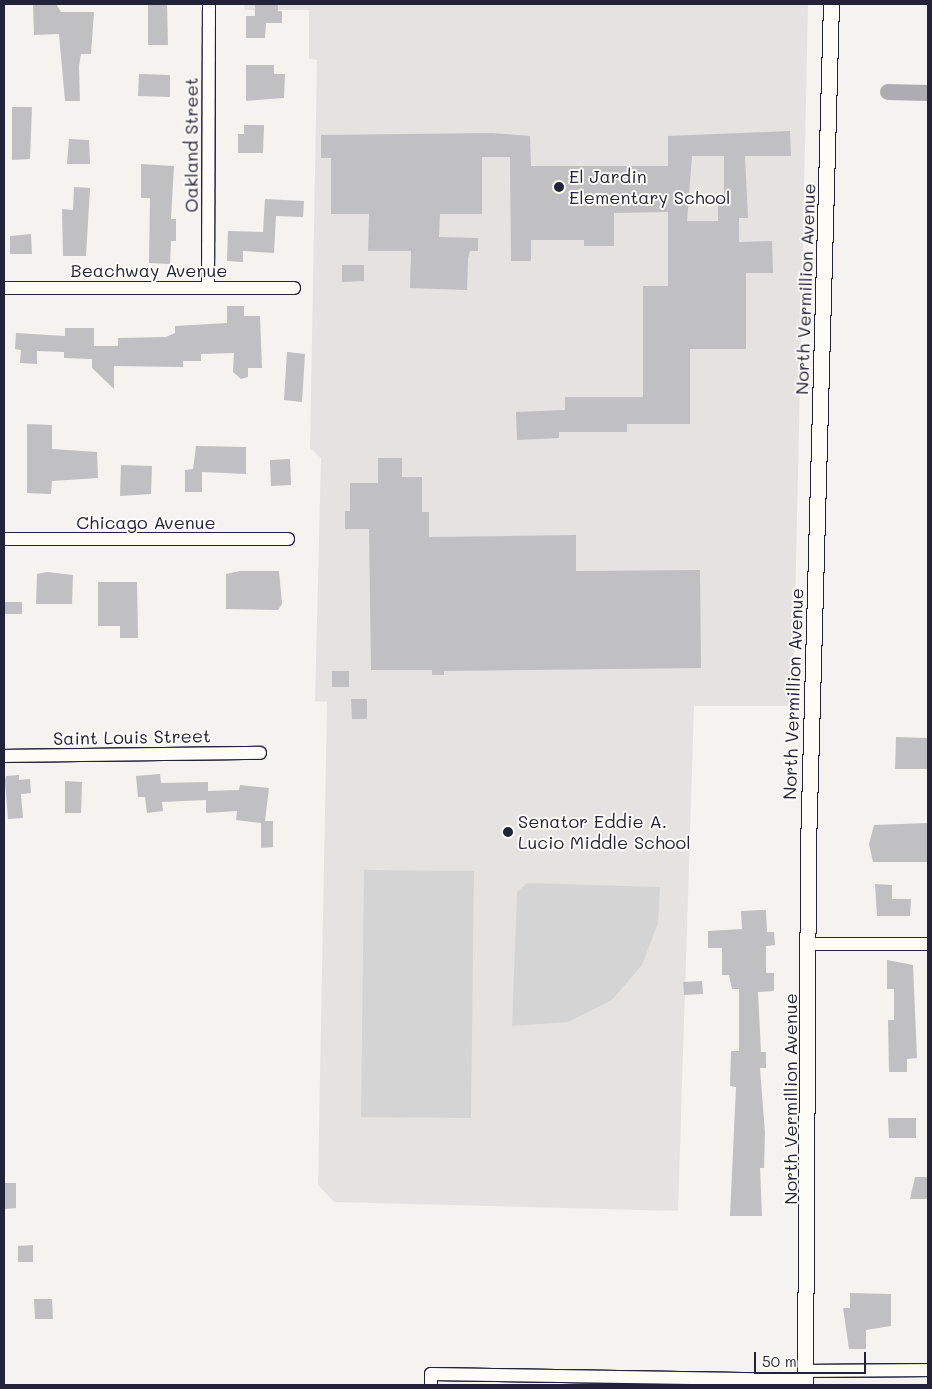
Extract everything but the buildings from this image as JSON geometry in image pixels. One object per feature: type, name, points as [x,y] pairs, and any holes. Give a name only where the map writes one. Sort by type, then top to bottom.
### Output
[{"type":"street","name":"Oakland Street","points":[[208,287],[209,4]]},
{"type":"street","name":"North Vermillion Avenue","points":[[806,1379],[808,944],[831,4]]},
{"type":"street","name":"Beachway Avenue","points":[[4,288],[294,288]]},
{"type":"street","name":"Chicago Avenue","points":[[4,539],[288,539]]},
{"type":"street","name":"Saint Louis Street","points":[[4,756],[260,753]]},
{"type":"street","points":[[808,944],[928,944]]},
{"type":"street","points":[[430,1385],[431,1374],[674,1382],[806,1379],[928,1370]]},
{"type":"shaded area","points":[[244,4],[808,4],[793,706],[694,706],[678,1211],[334,1202],[318,1185],[327,702],[315,701],[321,458],[310,448],[317,60],[309,59],[309,10],[245,10]]},
{"type":"shaded area","points":[[364,870],[474,871],[471,1118],[361,1117]]},
{"type":"shaded area","points":[[527,883],[660,887],[658,923],[642,965],[612,1000],[568,1022],[512,1026],[517,892]]},
{"type":"waterway","points":[[888,92],[928,93]]},
{"type":"place","name":"El Jardin Elementary School","points":[[559,187]]},
{"type":"place","name":"Senator Eddie A. Lucio Middle School","points":[[508,832]]}]
